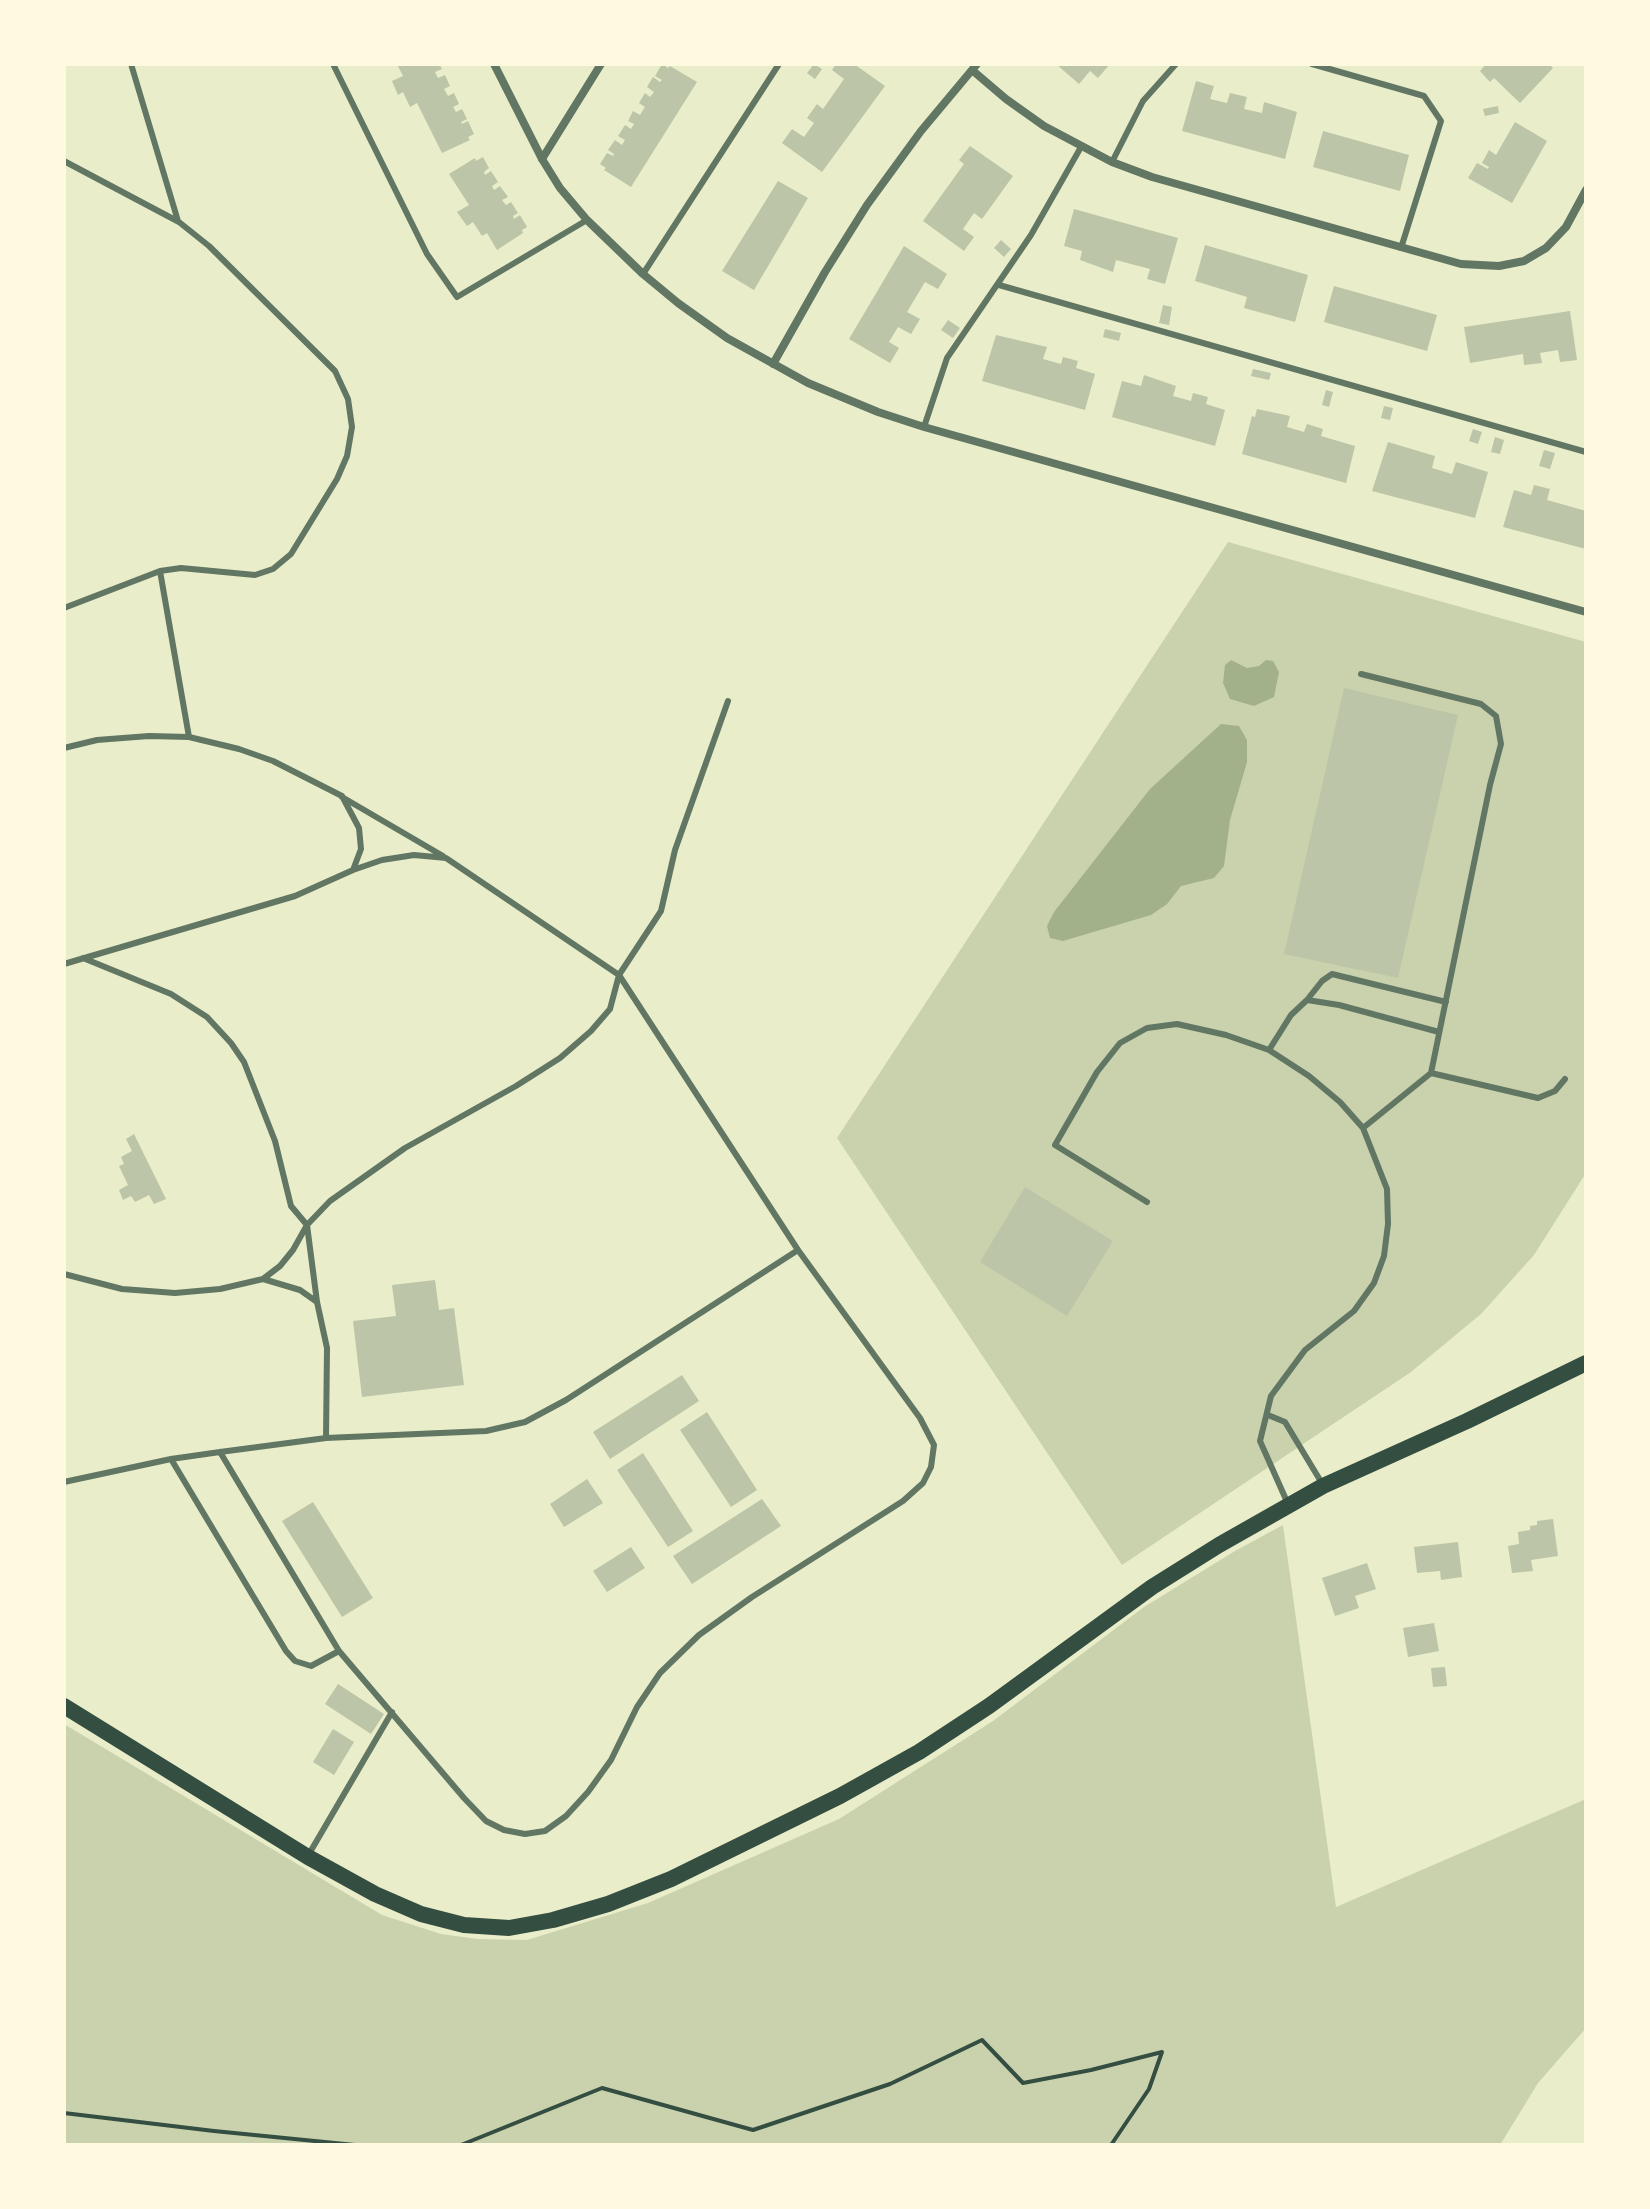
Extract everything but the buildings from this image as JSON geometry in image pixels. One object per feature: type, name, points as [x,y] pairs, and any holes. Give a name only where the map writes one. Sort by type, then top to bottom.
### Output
[{"type":"main road","points":[[64,1706],[308,1857],[375,1894],[421,1914],[464,1925],[509,1928],[553,1920],[608,1904],[671,1879],[840,1796],[919,1752],[989,1706],[1152,1587],[1323,1486],[1586,1363]]},
{"type":"street","points":[[494,64],[542,159],[560,188],[587,220],[643,274],[727,338],[773,364],[846,399],[924,427],[1586,612]]},
{"type":"street","points":[[542,159],[601,64]]},
{"type":"street","points":[[773,364],[867,205],[921,131],[974,67],[1006,99],[1081,147],[1112,162],[1152,177],[1461,264],[1499,266],[1524,261],[1546,248],[1566,227],[1586,190]]},
{"type":"lane","points":[[131,64],[179,222]]},
{"type":"lane","points":[[333,64],[427,254],[457,297],[587,220]]},
{"type":"lane","points":[[643,274],[779,64]]},
{"type":"lane","points":[[1112,162],[1143,101],[1176,64]]},
{"type":"lane","points":[[1312,64],[1424,96],[1441,121],[1401,248]]},
{"type":"lane","points":[[924,427],[947,358],[1031,235],[1081,147]]},
{"type":"lane","points":[[64,161],[179,222],[209,246],[335,371],[348,399],[352,427],[347,456],[337,479],[291,554],[273,569],[255,575],[181,568],[160,571],[64,608]]},
{"type":"lane","points":[[999,285],[1586,452]]},
{"type":"lane","points":[[160,571],[189,737]]},
{"type":"lane","points":[[1361,674],[1481,704],[1496,716],[1501,744],[1431,1073],[1363,1128]]},
{"type":"lane","points":[[64,1274],[122,1289],[175,1293],[220,1289],[263,1279],[280,1266],[307,1225],[330,1201],[405,1148],[560,1058],[591,1031],[610,1009],[619,975],[661,911],[675,850],[728,701]]},
{"type":"lane","points":[[64,748],[97,740],[189,737],[273,761],[342,796],[446,858],[619,975],[798,1250],[920,1418],[934,1445],[931,1467],[923,1483],[903,1501],[752,1597],[699,1635],[660,1673],[637,1707],[611,1760],[588,1792],[566,1816],[545,1831],[525,1834],[504,1830],[486,1821],[339,1651],[220,1452]]},
{"type":"lane","points":[[342,796],[359,828],[361,849],[353,870]]},
{"type":"lane","points":[[64,964],[295,896],[382,860],[414,855],[446,858]]},
{"type":"lane","points":[[83,958],[171,994],[207,1017],[244,1062],[275,1141],[291,1206],[307,1225],[317,1302],[327,1348],[326,1438]]},
{"type":"lane","points":[[1269,1050],[1291,1015],[1332,974],[1446,1002]]},
{"type":"lane","points":[[1307,1000],[1339,1005],[1439,1032]]},
{"type":"lane","points":[[1147,1202],[1055,1145],[1097,1072],[1120,1043],[1147,1028],[1177,1024],[1226,1035],[1269,1050],[1309,1076],[1340,1102],[1363,1128],[1387,1189],[1388,1224],[1384,1256],[1374,1283],[1354,1311],[1305,1350],[1271,1396],[1260,1441],[1289,1506]]},
{"type":"lane","points":[[1431,1073],[1538,1098],[1555,1091],[1565,1079]]},
{"type":"lane","points":[[64,1482],[171,1459],[326,1438],[486,1431],[525,1422],[566,1400],[798,1250]]},
{"type":"lane","points":[[263,1279],[300,1290],[317,1302]]},
{"type":"lane","points":[[1268,1415],[1285,1422],[1323,1486]]},
{"type":"lane","points":[[171,1459],[286,1651],[295,1661],[311,1666],[339,1651]]},
{"type":"lane","points":[[308,1857],[392,1712]]},
{"type":"path","points":[[461,2145],[602,2088],[753,2130],[890,2084],[982,2040],[1023,2083],[1162,2052],[1149,2089],[1111,2145]]},
{"type":"path","points":[[64,2113],[355,2145]]},
{"type":"shaded area","points":[[1228,542],[1586,642],[1586,1173],[1534,1255],[1481,1314],[1411,1372],[1122,1565],[837,1138]]},
{"type":"shaded area","points":[[1231,660],[1247,668],[1259,666],[1266,660],[1273,661],[1279,672],[1274,697],[1254,706],[1230,699],[1223,683],[1225,665]]},
{"type":"shaded area","points":[[1221,724],[1239,726],[1247,740],[1247,762],[1230,820],[1224,866],[1214,878],[1181,886],[1167,904],[1151,915],[1063,941],[1050,938],[1047,926],[1054,912],[1150,789]]},
{"type":"shaded area","points":[[1283,1525],[1336,1907],[1586,1799],[1586,2028],[1538,2083],[1500,2145],[64,2145],[64,1724],[382,1915],[441,1934],[477,1939],[527,1940],[648,1903],[839,1819],[993,1721],[1144,1607]]}]
